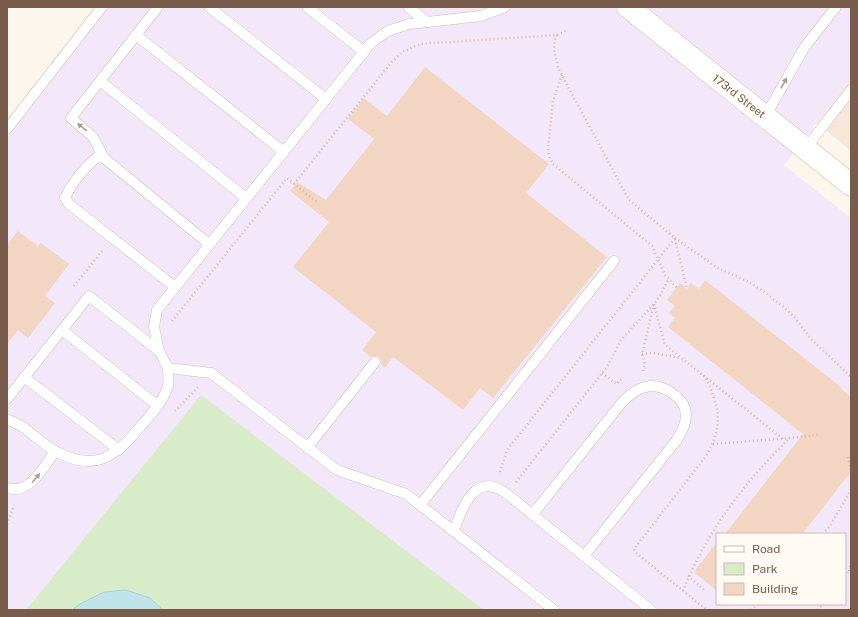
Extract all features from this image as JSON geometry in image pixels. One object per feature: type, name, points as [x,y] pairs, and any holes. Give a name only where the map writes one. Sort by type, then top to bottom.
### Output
[{"type":"street","name":"173rd Street","points":[[628,7],[851,184]]},
{"type":"lane","points":[[7,129],[102,7]]},
{"type":"lane","points":[[158,7],[70,118],[93,137],[104,158],[209,244]]},
{"type":"lane","points":[[209,7],[326,98]]},
{"type":"lane","points":[[307,7],[364,52]]},
{"type":"lane","points":[[408,7],[427,22]]},
{"type":"lane","points":[[7,419],[22,426],[55,451],[77,461],[95,461],[119,450],[129,441],[158,406],[168,385],[168,368],[160,351],[154,327],[158,310],[209,244],[364,52],[372,43],[388,31],[409,24],[481,16],[505,7]]},
{"type":"lane","points":[[765,116],[804,48],[836,7]]},
{"type":"lane","points":[[136,35],[284,152]]},
{"type":"lane","points":[[100,81],[246,198]]},
{"type":"lane","points":[[806,148],[851,90]]},
{"type":"lane","points":[[104,158],[97,157],[91,162],[65,198],[69,204],[175,287]]},
{"type":"lane","points":[[420,504],[614,261]]},
{"type":"lane","points":[[7,399],[90,296],[160,351]]},
{"type":"lane","points":[[62,330],[158,406]]},
{"type":"lane","points":[[308,448],[375,362]]},
{"type":"lane","points":[[168,368],[211,373],[337,470],[406,494],[554,610]]},
{"type":"lane","points":[[24,377],[119,450]]},
{"type":"lane","points":[[532,514],[623,401],[636,390],[650,386],[663,388],[673,393],[682,404],[686,414],[684,426],[676,441],[584,556]]},
{"type":"lane","points":[[7,488],[13,490],[29,485],[44,468],[55,451]]},
{"type":"lane","points":[[454,531],[461,509],[469,498],[479,488],[495,486],[652,610]]},
{"type":"path","points":[[294,184],[391,63],[402,52],[420,44],[557,35],[568,30]]},
{"type":"path","points":[[562,75],[553,101],[548,149],[549,156],[553,164],[652,246],[665,275],[677,288]]},
{"type":"path","points":[[157,340],[287,178],[317,202]]},
{"type":"path","points":[[687,288],[675,238],[716,267],[749,282],[785,308],[795,318],[816,345],[851,377]]},
{"type":"path","points":[[507,494],[607,367],[621,340],[662,294],[668,280]]},
{"type":"path","points":[[640,372],[644,370],[645,364],[642,354],[654,304]]},
{"type":"path","points":[[654,304],[665,345],[783,439]]},
{"type":"path","points":[[642,354],[653,353],[682,358]]},
{"type":"path","points":[[602,373],[617,384],[620,380],[627,377]]},
{"type":"path","points":[[704,375],[713,392],[717,409],[718,426],[713,444],[706,456],[634,548],[636,554],[707,610]]},
{"type":"path","points":[[713,444],[783,439],[818,434]]},
{"type":"path","points":[[683,591],[688,576],[711,534],[723,516],[759,470],[790,438]]},
{"type":"path","points":[[848,457],[851,469]]},
{"type":"path","points":[[824,533],[831,524],[851,490]]},
{"type":"path","points":[[850,570],[851,563]]},
{"type":"path","points":[[688,576],[704,590]]},
{"type":"shaded area","points":[[109,7],[851,7],[851,79],[784,165],[851,218],[851,610],[7,610],[7,138]]},
{"type":"shaded area","points":[[851,79],[851,151],[817,123]]},
{"type":"green space","points":[[201,395],[484,610],[26,610]]},
{"type":"water","points":[[126,590],[150,598],[163,610],[72,610],[80,604],[104,592]]},
{"type":"building","points":[[425,67],[549,164],[526,193],[607,257],[493,398],[480,388],[463,410],[393,357],[385,368],[381,364],[379,357],[371,357],[362,350],[376,332],[293,267],[329,222],[290,191],[297,182],[326,200],[374,139],[348,119],[364,98],[387,116]]},
{"type":"building","points":[[18,231],[38,246],[41,243],[69,264],[45,296],[55,303],[28,338],[18,330],[7,344],[7,245]]},
{"type":"building","points":[[705,280],[841,387],[840,388],[851,397],[851,472],[803,533],[726,533],[803,434],[668,327],[675,318],[669,313],[675,306],[667,300],[680,283],[687,289],[691,283],[699,289]]},
{"type":"building","points":[[716,543],[716,590],[694,572]]}]
